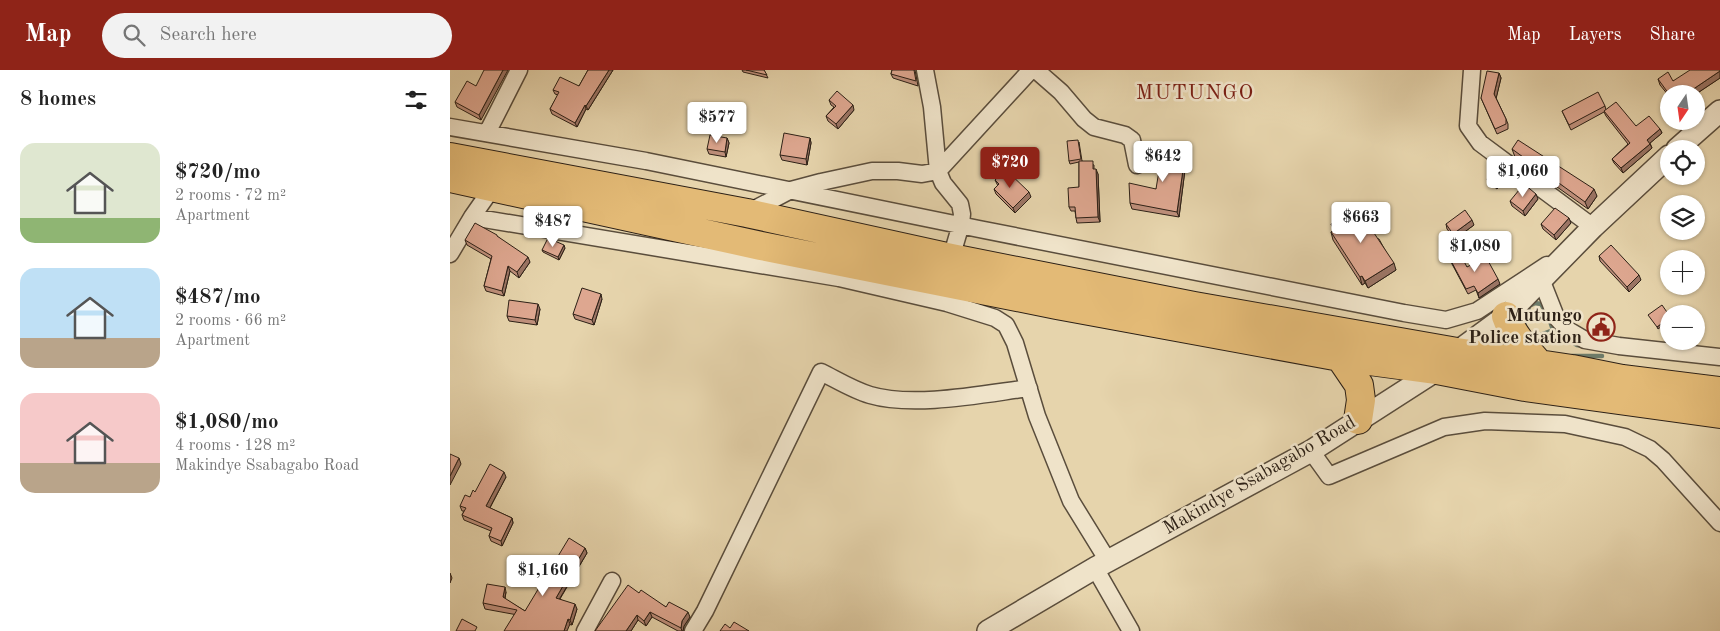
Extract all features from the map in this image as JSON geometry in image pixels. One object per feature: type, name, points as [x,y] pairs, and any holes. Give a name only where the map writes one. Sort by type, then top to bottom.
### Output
[{"type":"highway","points":[[450,157],[747,213],[951,258],[1194,306],[1447,361],[1525,387],[1720,414]]},
{"type":"highway","points":[[450,178],[752,244],[952,285],[1340,357],[1540,365],[1622,379],[1720,391]]},
{"type":"highway","points":[[1506,316],[1509,324],[1540,365]]},
{"type":"highway","points":[[1340,357],[1360,385],[1361,400],[1358,420]]},
{"type":"street","points":[[486,133],[519,70]]},
{"type":"street","points":[[924,70],[932,106],[938,171],[943,184],[960,204],[962,214],[951,258]]},
{"type":"street","points":[[747,213],[791,190],[872,171],[898,171],[922,174],[938,171],[1028,72],[1032,70],[1037,71],[1061,92],[1094,128],[1125,134],[1132,140],[1138,165]]},
{"type":"street","points":[[1472,70],[1468,126],[1480,143],[1593,227]]},
{"type":"street","points":[[1687,140],[1720,111]]},
{"type":"street","points":[[450,127],[646,161],[1404,314],[1446,320],[1477,311],[1577,243]]},
{"type":"street","name":"Makindye Ssabagabo Road","points":[[988,631],[1102,564],[1311,451],[1447,361],[1506,316],[1593,227],[1660,164]]},
{"type":"street","points":[[450,254],[493,187]]},
{"type":"street","points":[[472,217],[838,278],[947,303],[995,318],[1006,325],[1015,343],[1037,416],[1071,501],[1102,564],[1131,631]]},
{"type":"street","points":[[1541,279],[1556,317],[1568,330],[1584,340],[1618,346],[1720,357]]},
{"type":"street","points":[[693,631],[705,611],[821,372],[868,394],[888,399],[957,398],[1029,388]]},
{"type":"street","points":[[1311,451],[1329,476],[1444,427],[1485,421],[1565,424],[1625,437],[1650,449],[1663,460],[1720,523]]},
{"type":"street","points":[[585,631],[612,581]]},
{"type":"building","points":[[484,70],[503,70],[479,115],[455,102],[467,81],[476,86]]},
{"type":"building","points":[[588,70],[609,70],[575,123],[550,109],[559,92],[553,90],[560,77],[579,86]]},
{"type":"building","points":[[746,70],[764,70],[767,75]]},
{"type":"building","points":[[892,70],[914,70],[916,81],[891,74]]},
{"type":"building","points":[[1690,70],[1720,70],[1699,85],[1662,85],[1658,79],[1668,72],[1673,81]]},
{"type":"building","points":[[1487,71],[1499,73],[1494,94],[1506,119],[1506,124],[1495,129],[1481,98]]},
{"type":"building","points":[[837,91],[853,105],[836,124],[826,116],[836,106],[829,100]]},
{"type":"building","points":[[1598,92],[1605,106],[1569,125],[1562,111]]},
{"type":"building","points":[[1616,102],[1636,126],[1649,116],[1660,129],[1647,140],[1650,144],[1621,168],[1612,159],[1630,143],[1604,111]]},
{"type":"building","points":[[784,133],[810,138],[806,159],[780,155]]},
{"type":"building","points":[[710,135],[727,138],[725,152],[707,149]]},
{"type":"building","points":[[1078,140],[1081,159],[1069,161],[1067,141]]},
{"type":"building","points":[[1518,140],[1594,189],[1585,202],[1512,149]]},
{"type":"building","points":[[1163,146],[1186,149],[1177,212],[1130,203],[1129,183],[1156,189]]},
{"type":"building","points":[[1079,161],[1093,161],[1093,169],[1096,169],[1098,217],[1076,218],[1075,207],[1069,207],[1068,188],[1079,187]]},
{"type":"building","points":[[1496,168],[1505,175],[1496,186],[1487,179]]},
{"type":"building","points":[[1006,170],[1029,192],[1013,208],[994,189],[999,184],[995,180]]},
{"type":"building","points":[[1524,184],[1536,194],[1523,211],[1510,201]]},
{"type":"building","points":[[1359,206],[1394,263],[1365,281],[1362,276],[1360,277],[1331,232],[1335,230],[1331,224]]},
{"type":"building","points":[[1555,208],[1569,218],[1554,235],[1541,224]]},
{"type":"building","points":[[1465,210],[1472,220],[1453,234],[1446,224]]},
{"type":"building","points":[[475,223],[497,235],[528,257],[517,272],[508,266],[502,291],[484,286],[492,256],[465,240]]},
{"type":"building","points":[[548,238],[564,245],[558,257],[542,250]]},
{"type":"building","points":[[1611,245],[1639,275],[1627,287],[1599,256]]},
{"type":"building","points":[[1460,254],[1467,267],[1486,257],[1498,279],[1478,293],[1474,286],[1466,289],[1450,259]]},
{"type":"building","points":[[582,288],[601,294],[592,320],[573,314]]},
{"type":"building","points":[[509,300],[538,304],[535,320],[507,316]]},
{"type":"building","points":[[1660,306],[1660,325],[1657,327],[1648,315]]},
{"type":"building","points":[[450,454],[459,458],[450,476]]},
{"type":"building","points":[[490,464],[504,472],[486,506],[512,518],[501,541],[489,536],[492,528],[462,515],[466,508],[460,506],[465,495],[470,497],[473,490],[475,492]]},
{"type":"building","points":[[569,538],[585,548],[556,598],[575,604],[564,631],[504,631],[517,610],[483,603],[487,584],[505,587],[503,597],[525,611]]},
{"type":"building","points":[[628,585],[639,593],[641,590],[666,607],[669,602],[688,612],[682,621],[681,628],[650,612],[644,621],[637,615],[626,631],[595,631]]},
{"type":"building","points":[[462,619],[477,627],[475,631],[456,631]]},
{"type":"building","points":[[734,622],[749,631],[720,631],[725,624],[730,628]]},
{"type":"waterway","points":[[1524,326],[1529,306],[1535,303],[1541,304],[1548,315],[1553,330],[1577,345],[1583,346]]},
{"type":"waterway","points":[[1530,339],[1553,330]]},
{"type":"waterway","points":[[1572,356],[1602,356]]},
{"type":"place","name":"Mutungo Police station","points":[[1601,327]]},
{"type":"district","name":"MUTUNGO","points":[[1195,93]]}]
